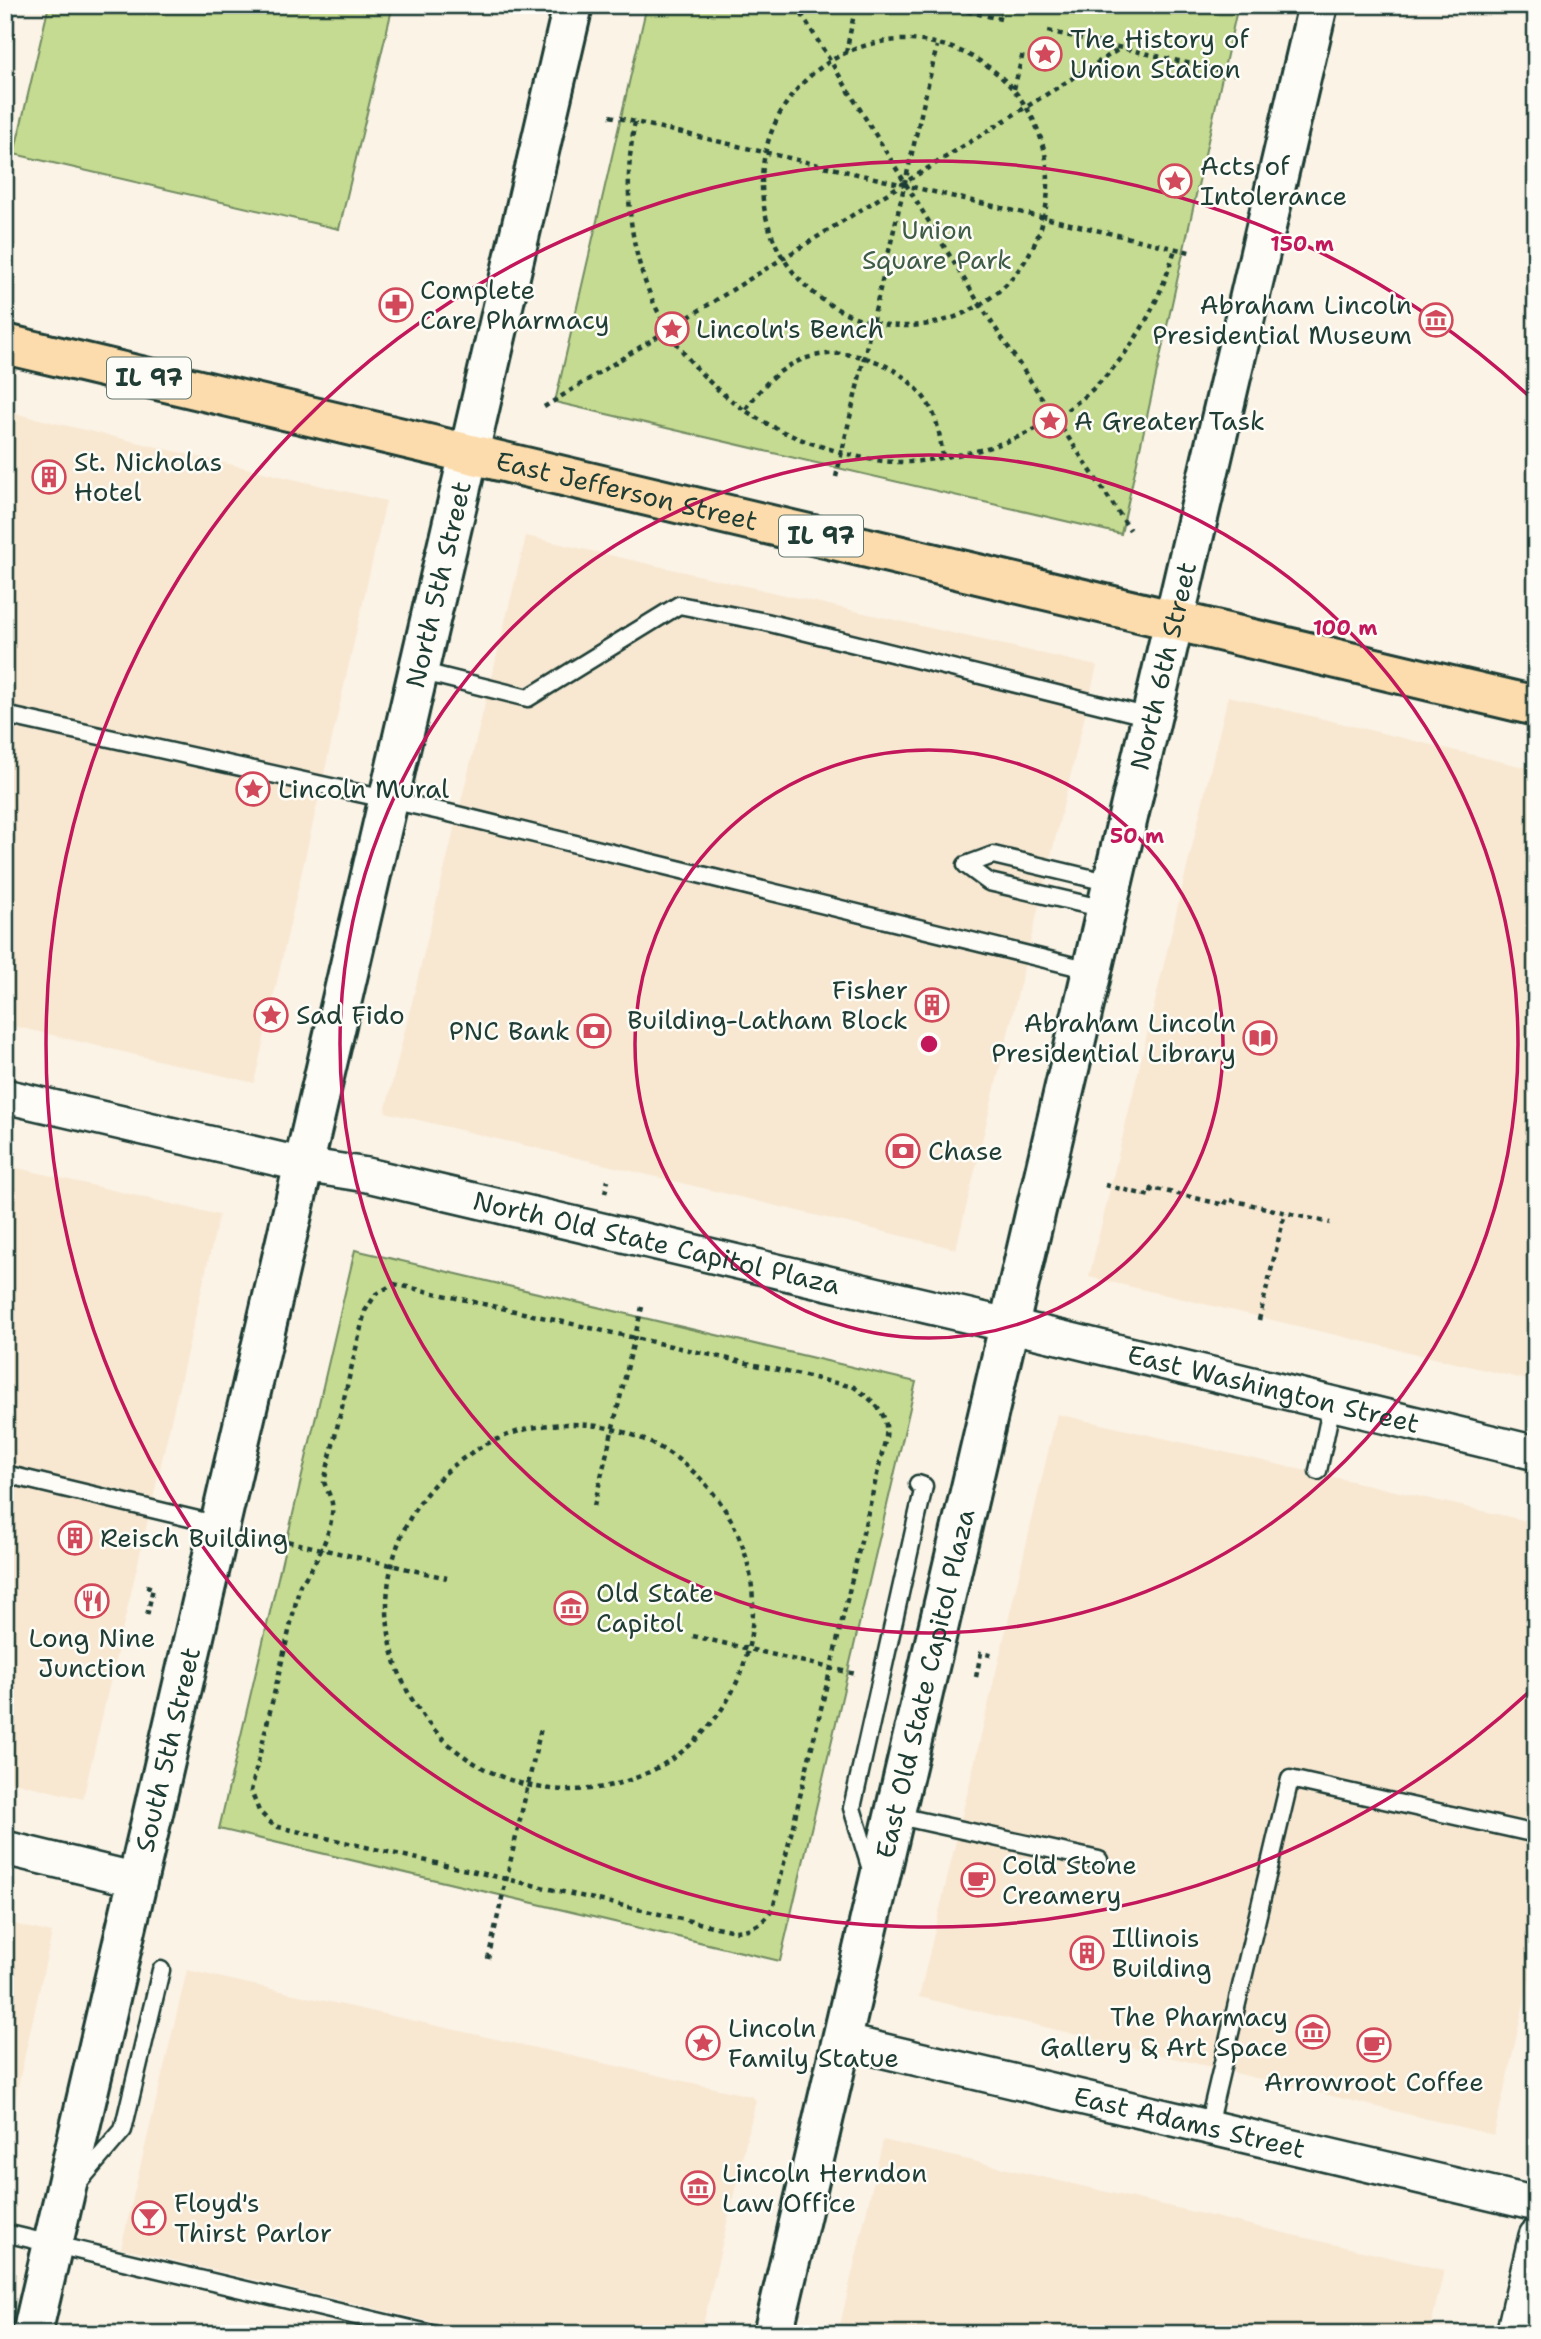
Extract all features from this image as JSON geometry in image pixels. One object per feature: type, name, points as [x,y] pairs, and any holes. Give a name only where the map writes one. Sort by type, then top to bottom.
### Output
[{"type":"main road","name":"North 5th Street","points":[[304,1165],[573,5]]},
{"type":"main road","name":"North 6th Street","points":[[1010,1325],[1090,970],[1318,5]]},
{"type":"main road","name":"East Jefferson Street","points":[[5,344],[1536,706]]},
{"type":"main road","name":"South 5th Street","points":[[32,2334],[304,1165]]},
{"type":"main road","name":"East Old State Capitol Plaza","points":[[773,2334],[1010,1325]]},
{"type":"street","points":[[5,1096],[304,1165]]},
{"type":"street","name":"North Old State Capitol Plaza","points":[[304,1165],[367,1175],[1010,1325]]},
{"type":"street","name":"East Washington Street","points":[[1010,1325],[1536,1453]]},
{"type":"street","points":[[5,1848],[137,1880]]},
{"type":"street","name":"East Adams Street","points":[[842,2041],[1536,2204]]},
{"type":"street","points":[[1513,2334],[1536,2236]]},
{"type":"lane","points":[[419,671],[527,698],[679,605],[766,622],[1150,717]]},
{"type":"lane","points":[[5,715],[389,800],[1090,970]]},
{"type":"lane","points":[[993,855],[1108,896],[989,882],[966,865],[993,855]]},
{"type":"lane","points":[[1318,1471],[1332,1404]]},
{"type":"lane","points":[[5,1474],[219,1525]]},
{"type":"lane","points":[[877,1889],[852,1808],[925,1486],[918,1484]]},
{"type":"lane","points":[[1208,2126],[1290,1779],[1536,1835]]},
{"type":"lane","points":[[894,1815],[1099,1860]]},
{"type":"lane","points":[[63,2200],[123,2130],[161,1970]]},
{"type":"lane","points":[[5,2233],[432,2334]]},
{"type":"path","points":[[796,5],[827,61],[979,306],[1130,530]]},
{"type":"path","points":[[938,5],[1001,19]]},
{"type":"path","points":[[846,53],[854,14]]},
{"type":"path","points":[[1048,31],[1236,74]]},
{"type":"path","points":[[892,42],[937,46],[986,68],[1029,107],[1047,156],[1049,181],[1044,218],[1036,245],[994,297],[964,314],[909,323],[873,320],[837,310],[819,300],[799,283],[782,260],[770,231],[762,196],[764,153],[778,115],[794,93],[827,61],[846,53],[892,42]]},
{"type":"path","points":[[836,477],[937,46]]},
{"type":"path","points":[[544,407],[1121,48]]},
{"type":"path","points":[[1013,90],[1023,53]]},
{"type":"path","points":[[610,116],[1194,253]]},
{"type":"path","points":[[635,122],[628,157],[631,227],[647,292],[668,332],[695,369],[769,426],[842,453],[898,463],[943,457],[992,446],[1054,420],[1102,381],[1140,334],[1156,305],[1175,249]]},
{"type":"path","points":[[746,410],[768,381],[809,357],[841,354],[863,358],[886,365],[904,377],[923,398],[934,415],[943,457]]},
{"type":"path","points":[[1105,1185],[1150,1196],[1152,1188],[1225,1205],[1227,1199],[1330,1223]]},
{"type":"path","points":[[1259,1320],[1285,1213]]},
{"type":"path","points":[[394,1284],[405,1284],[854,1387],[883,1412],[888,1424],[886,1437],[774,1905],[767,1921],[745,1931],[734,1931],[274,1826],[258,1811],[251,1791],[300,1585],[316,1564],[322,1549],[332,1504],[324,1482],[365,1311],[376,1294],[394,1284]]},
{"type":"path","points":[[594,1506],[642,1307]]},
{"type":"path","points":[[564,1424],[612,1430],[653,1444],[673,1456],[711,1490],[726,1510],[740,1537],[753,1577],[755,1606],[749,1650],[736,1686],[715,1720],[677,1755],[655,1769],[606,1786],[573,1789],[529,1783],[490,1771],[471,1759],[446,1741],[415,1706],[402,1683],[386,1628],[384,1602],[390,1565],[408,1517],[420,1498],[453,1464],[479,1448],[534,1428],[564,1424]]},
{"type":"path","points":[[278,1539],[447,1578]]},
{"type":"path","points":[[146,1586],[153,1588],[147,1616]]},
{"type":"path","points":[[693,1636],[862,1676]]},
{"type":"path","points":[[976,1677],[981,1653],[995,1656]]},
{"type":"path","points":[[488,1959],[541,1728]]},
{"type":"shaded area","points":[[5,411],[386,501],[254,1083],[5,1024]]},
{"type":"shaded area","points":[[526,536],[1097,666],[956,1249],[385,1112]]},
{"type":"shaded area","points":[[1228,696],[1536,770],[1536,1382],[1089,1277]]},
{"type":"shaded area","points":[[5,1165],[219,1215],[83,1799],[5,1780]]},
{"type":"shaded area","points":[[1057,1414],[1536,1523],[1536,1951],[1494,2135],[919,1997]]},
{"type":"shaded area","points":[[5,1922],[52,1933],[5,2145]]},
{"type":"shaded area","points":[[187,1970],[751,2096],[756,2100],[701,2334],[483,2334],[121,2248]]},
{"type":"shaded area","points":[[883,2140],[1444,2270],[1429,2334],[838,2334]]},
{"type":"green space","points":[[49,5],[393,5],[339,229],[14,154]]},
{"type":"green space","name":"Union Square Park","points":[[647,5],[1238,5],[1121,534],[555,402]]},
{"type":"green space","points":[[355,1250],[916,1382],[780,1961],[219,1829]]},
{"type":"place","name":"The History of Union Station","points":[[1045,54]]},
{"type":"place","name":"Acts of Intolerance","points":[[1175,181]]},
{"type":"place","name":"Complete Care Pharmacy","points":[[396,305]]},
{"type":"place","name":"Abraham Lincoln Presidential Museum","points":[[1436,320]]},
{"type":"place","name":"Lincoln's Bench","points":[[672,329]]},
{"type":"place","name":"A Greater Task","points":[[1050,421]]},
{"type":"place","name":"St. Nicholas Hotel","points":[[49,477]]},
{"type":"place","name":"Lincoln Mural","points":[[253,789]]},
{"type":"place","name":"Fisher Building-Latham Block","points":[[932,1005]]},
{"type":"place","name":"Sad Fido","points":[[271,1015]]},
{"type":"place","name":"PNC Bank","points":[[594,1031]]},
{"type":"place","name":"Abraham Lincoln Presidential Library","points":[[1260,1038]]},
{"type":"place","name":"Chase","points":[[903,1151]]},
{"type":"place","name":"Reisch Building","points":[[75,1538]]},
{"type":"place","name":"Long Nine Junction","points":[[92,1601]]},
{"type":"place","name":"Old State Capitol","points":[[571,1608]]},
{"type":"place","name":"Cold Stone Creamery","points":[[978,1880]]},
{"type":"place","name":"Illinois Building","points":[[1087,1953]]},
{"type":"place","name":"The Pharmacy Gallery & Art Space","points":[[1313,2032]]},
{"type":"place","name":"Lincoln Family Statue","points":[[703,2043]]},
{"type":"place","name":"Arrowroot Coffee","points":[[1374,2045]]},
{"type":"place","name":"Lincoln Herndon Law Office","points":[[698,2188]]},
{"type":"place","name":"Floyd's Thirst Parlor","points":[[149,2218]]}]
